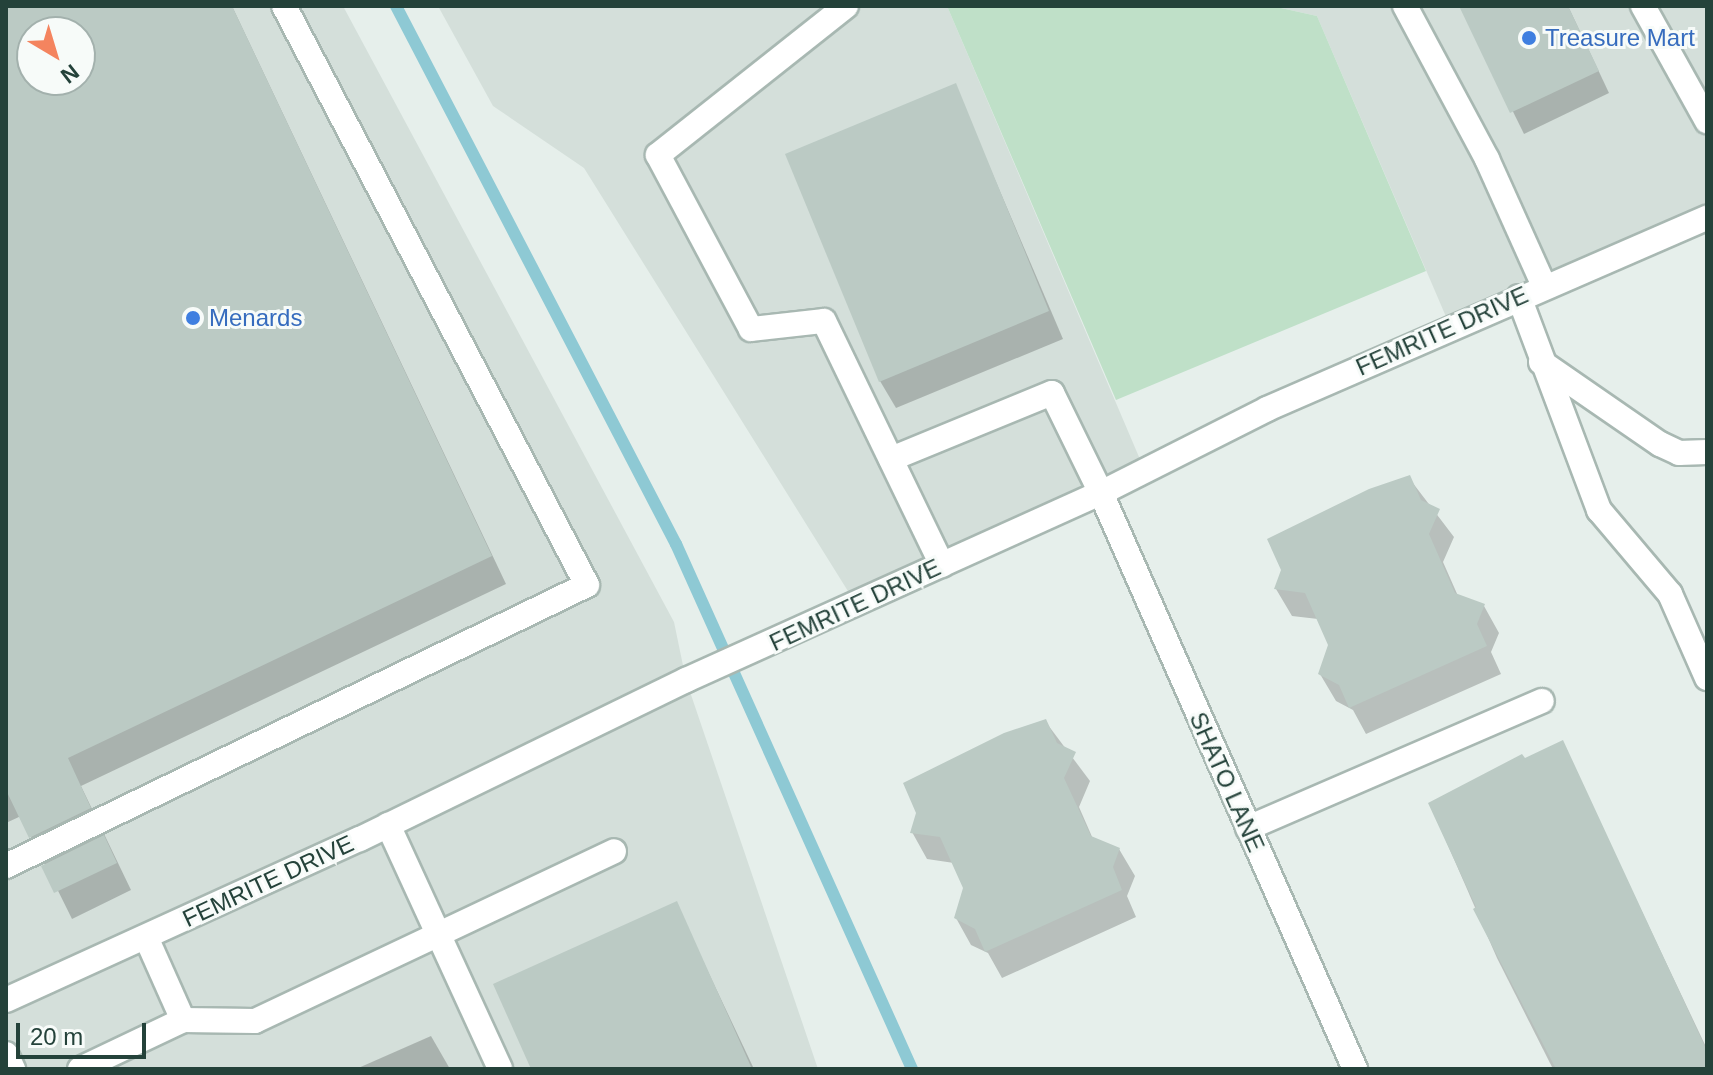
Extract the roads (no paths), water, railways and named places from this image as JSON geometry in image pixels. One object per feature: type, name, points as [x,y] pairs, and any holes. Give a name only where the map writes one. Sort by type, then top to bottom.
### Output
[{"type":"street","points":[[6,866],[587,585],[284,6]]},
{"type":"street","points":[[846,6],[658,155],[751,329],[824,321],[942,565]]},
{"type":"street","points":[[1405,6],[1487,159],[1544,286]]},
{"type":"street","points":[[1643,6],[1707,121]]},
{"type":"street","name":"FEMRITE DRIVE","points":[[6,1000],[388,825],[702,673],[1101,493],[1267,409],[1544,286],[1707,218]]},
{"type":"street","points":[[1519,297],[1599,510],[1670,594],[1707,678]]},
{"type":"street","points":[[1541,362],[1660,444],[1679,453],[1707,452]]},
{"type":"street","name":"SHATO LANE","points":[[891,459],[1052,393],[1101,493],[1355,1069]]},
{"type":"street","points":[[1248,828],[1542,701]]},
{"type":"street","points":[[388,825],[500,1069]]},
{"type":"street","points":[[80,1069],[183,1020],[255,1021],[614,851]]},
{"type":"street","points":[[146,937],[183,1020]]},
{"type":"street","points":[[6,1054],[13,1069]]},
{"type":"waterway","points":[[396,6],[676,544],[912,1069]]},
{"type":"place","name":"Treasure Mart","points":[[1529,38]]},
{"type":"place","name":"Menards","points":[[193,318]]}]
